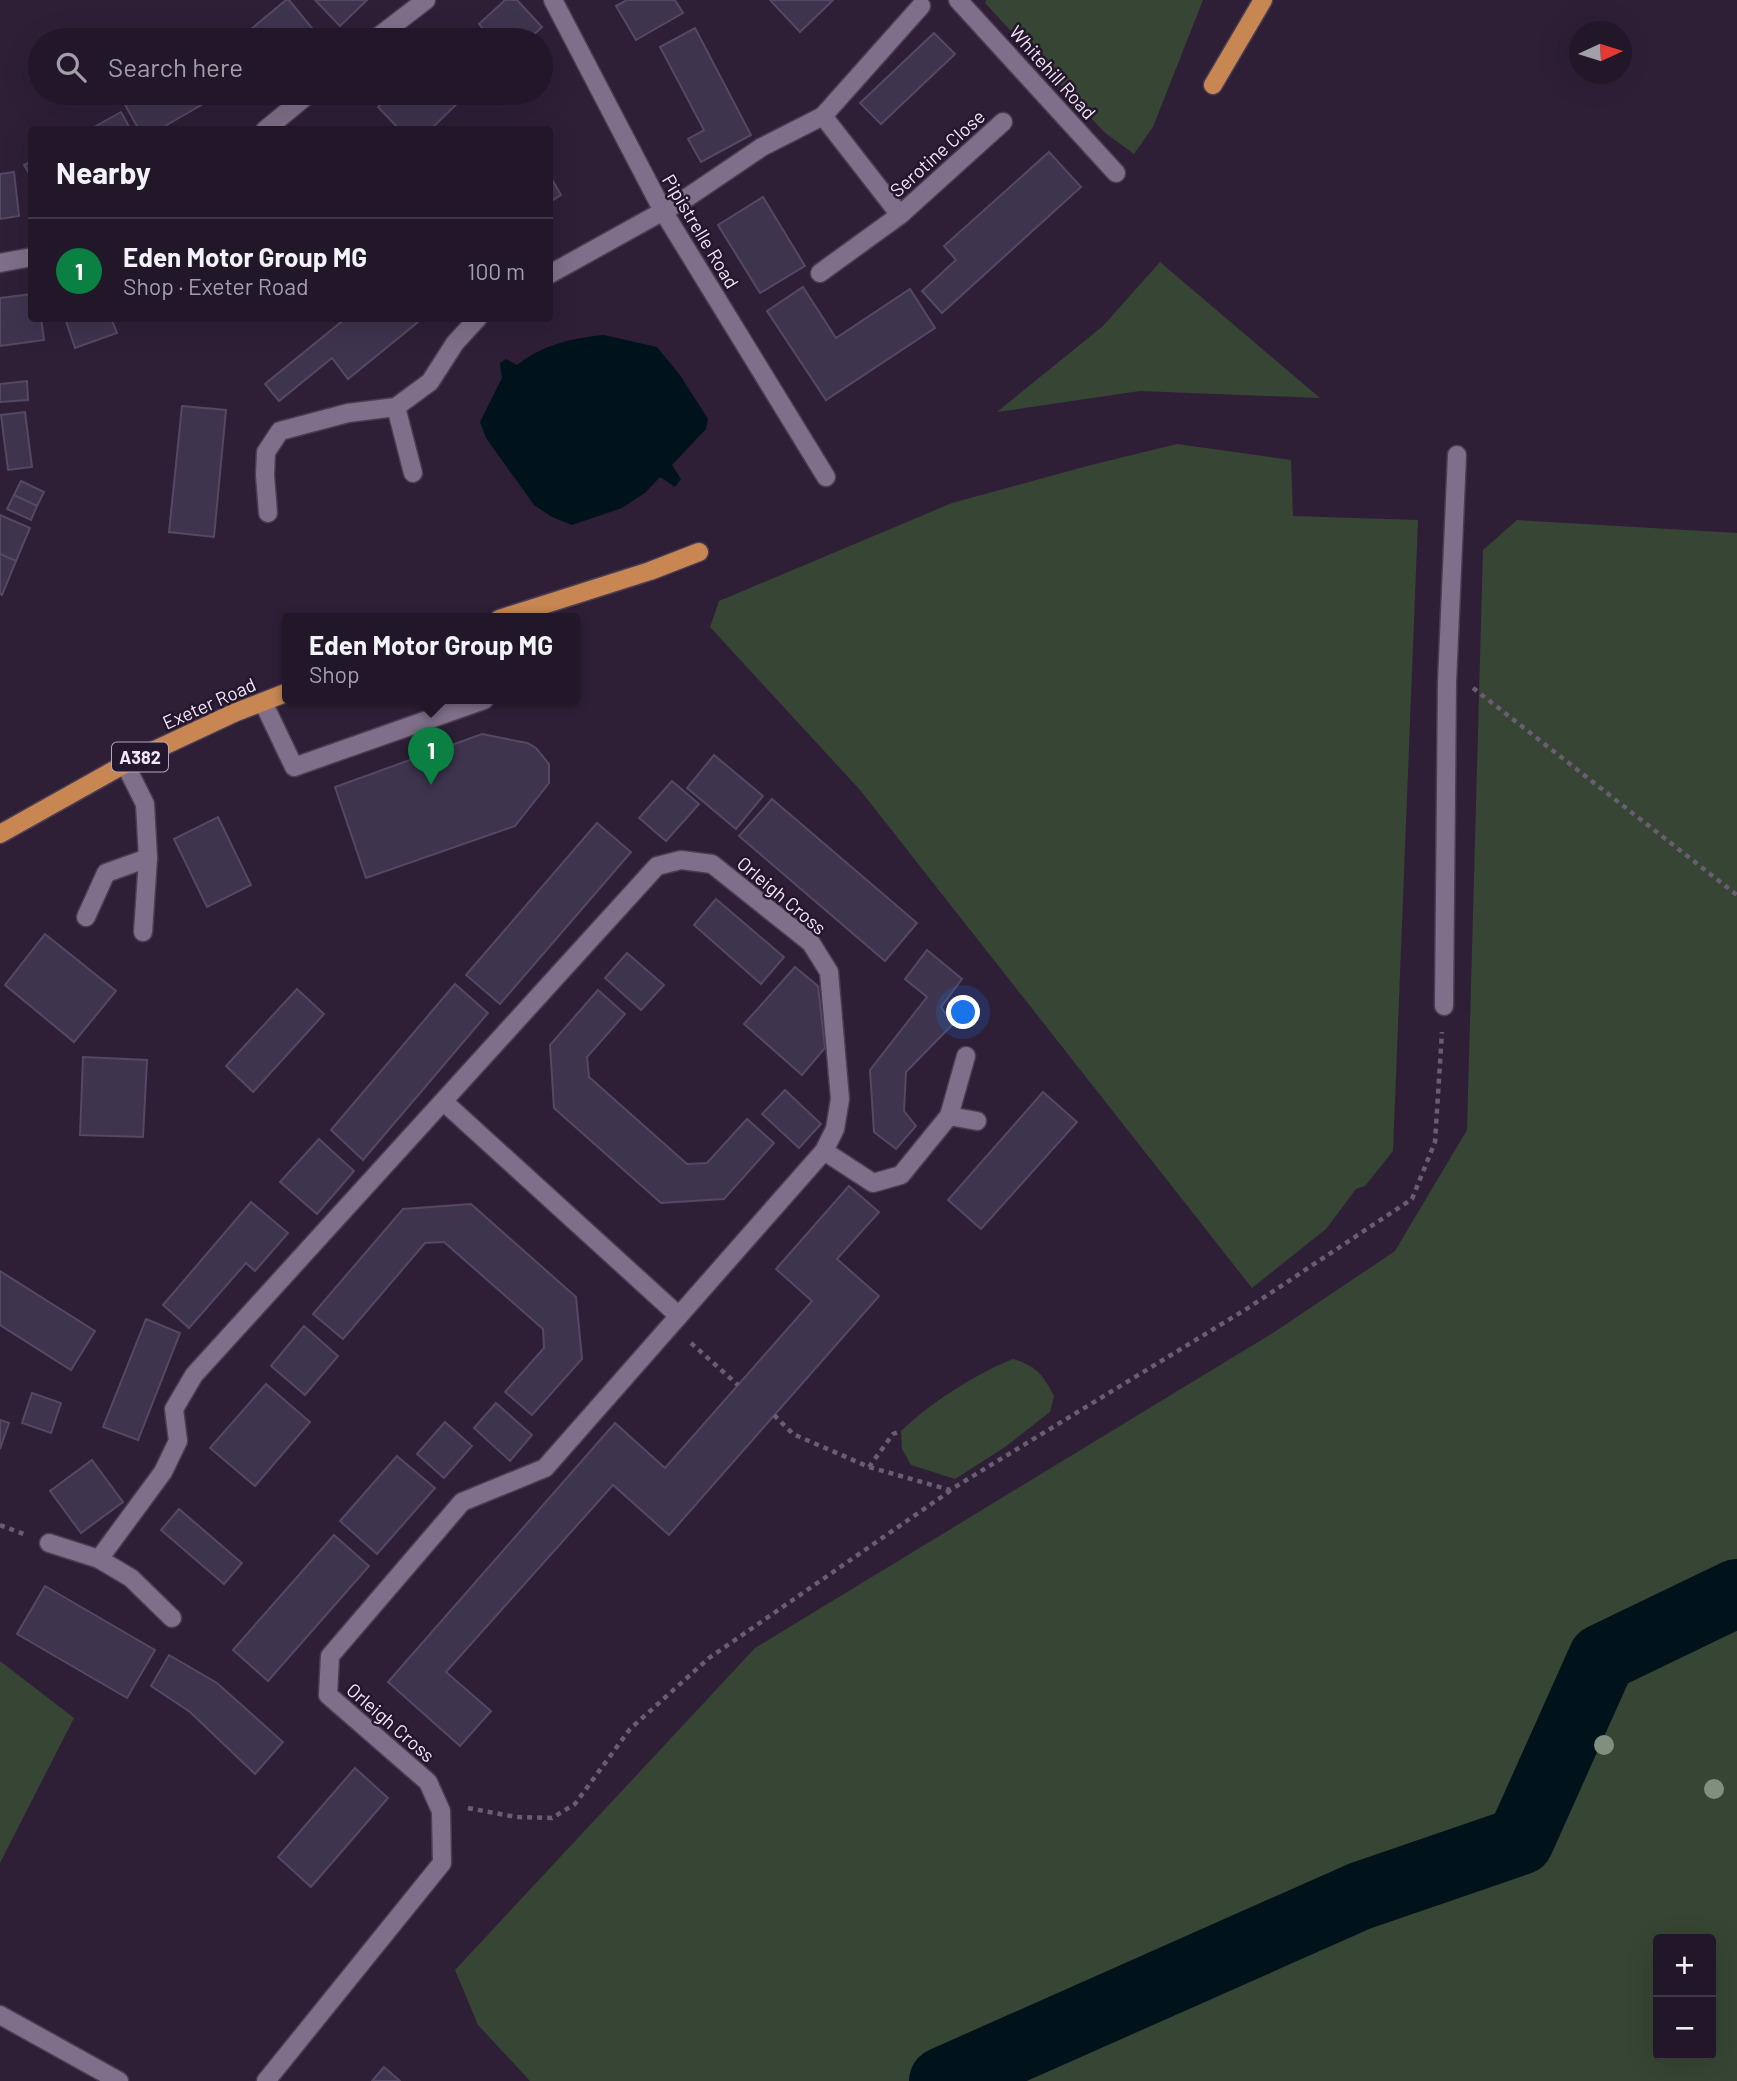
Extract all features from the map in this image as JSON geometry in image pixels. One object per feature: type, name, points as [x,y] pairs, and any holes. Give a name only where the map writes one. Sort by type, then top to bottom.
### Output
[{"type":"main road","points":[[1213,85],[1263,0]]},
{"type":"main road","points":[[518,613],[650,571],[699,552]]},
{"type":"main road","name":"Exeter Road","points":[[0,834],[125,764],[234,713],[282,694]]},
{"type":"street","points":[[390,28],[426,0]]},
{"type":"street","name":"Pipistrelle Road","points":[[553,0],[663,211],[826,477]]},
{"type":"street","name":"Whitehill Road","points":[[958,0],[1116,173]]},
{"type":"street","points":[[553,272],[685,199],[762,147],[823,116],[921,6]]},
{"type":"street","points":[[270,126],[295,105]]},
{"type":"street","name":"Serotine Close","points":[[823,116],[900,215]]},
{"type":"street","name":"Serotine Close","points":[[820,273],[900,215],[1003,122]]},
{"type":"street","points":[[0,263],[28,258]]},
{"type":"street","points":[[268,513],[266,452],[280,432],[348,412],[396,407],[430,382],[455,342],[474,322]]},
{"type":"street","points":[[396,407],[413,473]]},
{"type":"street","points":[[1444,1006],[1447,682],[1457,455]]},
{"type":"street","points":[[263,702],[294,767],[473,704]]},
{"type":"street","points":[[125,764],[145,804],[148,858],[143,932]]},
{"type":"street","points":[[86,917],[106,873],[148,858]]},
{"type":"street","name":"Orleigh Cross","points":[[99,1559],[163,1472],[178,1441],[174,1409],[194,1375],[657,866],[681,860],[712,864],[811,943],[829,972],[840,1099],[835,1129],[824,1151],[545,1468],[462,1502],[330,1656],[328,1695],[428,1782],[441,1811],[442,1863],[266,2081]]},
{"type":"street","points":[[824,1151],[873,1183],[901,1175],[949,1115],[966,1056]]},
{"type":"street","points":[[444,1102],[675,1321]]},
{"type":"street","points":[[949,1115],[977,1121]]},
{"type":"street","points":[[49,1543],[99,1559],[131,1578],[172,1618]]},
{"type":"street","points":[[0,2015],[116,2080]]},
{"type":"path","points":[[1447,682],[1475,689],[1737,895]]},
{"type":"path","points":[[441,1811],[472,1807],[516,1816],[552,1818],[575,1804],[630,1729],[709,1658],[950,1490],[1248,1308],[1412,1199],[1435,1142],[1444,1006]]},
{"type":"path","points":[[675,1321],[738,1385]]},
{"type":"path","points":[[774,1415],[793,1434],[869,1467],[950,1490]]},
{"type":"path","points":[[869,1467],[893,1434],[901,1431]]},
{"type":"green space","points":[[986,0],[1203,0],[1153,127],[1134,154],[1104,132],[985,3]]},
{"type":"green space","points":[[1160,262],[1320,398],[1140,391],[997,412],[1103,326]]},
{"type":"green space","points":[[1177,444],[1291,460],[1293,516],[1418,520],[1393,1151],[1365,1186],[1356,1189],[1326,1229],[1252,1288],[860,790],[710,627],[719,601],[952,503]]},
{"type":"green space","points":[[1517,520],[1737,533],[1737,2081],[530,2081],[478,2025],[455,1970],[755,1648],[1273,1333],[1395,1251],[1467,1130],[1483,550]]},
{"type":"green space","points":[[1013,1359],[1034,1368],[1046,1382],[1054,1396],[1050,1412],[1005,1447],[955,1479],[911,1465],[902,1449],[901,1431],[954,1390]]},
{"type":"green space","points":[[0,1661],[74,1718],[0,1863]]},
{"type":"water","points":[[604,335],[657,347],[680,375],[708,419],[706,429],[672,465],[681,479],[675,487],[660,477],[646,492],[622,508],[572,525],[552,517],[534,505],[486,438],[480,422],[502,378],[500,363],[506,359],[517,365],[537,352],[558,344]]},
{"type":"building","points":[[289,0],[312,28],[252,28]]},
{"type":"building","points":[[315,0],[367,0],[340,26]]},
{"type":"building","points":[[505,0],[517,0],[542,27],[482,28],[479,24]]},
{"type":"building","points":[[627,0],[675,0],[683,13],[636,40],[616,6]]},
{"type":"building","points":[[770,0],[833,0],[800,32]]},
{"type":"building","points":[[695,28],[751,135],[701,162],[688,139],[704,130],[660,47]]},
{"type":"building","points":[[934,33],[955,54],[881,124],[860,103]]},
{"type":"building","points":[[125,105],[201,105],[165,126],[137,126]]},
{"type":"building","points":[[456,105],[434,126],[396,126],[378,107]]},
{"type":"building","points":[[121,112],[129,126],[96,126]]},
{"type":"building","points":[[1049,152],[1081,187],[942,313],[922,291],[956,260],[944,246]]},
{"type":"building","points":[[14,172],[19,216],[0,219],[0,174]]},
{"type":"building","points":[[553,181],[561,195],[553,200]]},
{"type":"building","points":[[763,197],[805,266],[760,293],[718,225]]},
{"type":"building","points":[[803,287],[836,338],[910,289],[935,328],[826,400],[767,311]]},
{"type":"building","points":[[28,294],[28,322],[42,322],[44,340],[0,346],[0,298]]},
{"type":"building","points":[[66,322],[113,322],[117,333],[75,348]]},
{"type":"building","points":[[341,322],[418,322],[348,379],[332,358],[279,401],[265,384]]},
{"type":"building","points":[[27,381],[28,400],[0,402],[0,384]]},
{"type":"building","points":[[182,406],[226,410],[214,537],[169,532]]},
{"type":"building","points":[[25,412],[32,467],[8,470],[1,415]]},
{"type":"building","points":[[21,481],[44,492],[37,506],[14,495]]},
{"type":"building","points":[[14,495],[37,506],[31,520],[7,509]]},
{"type":"building","points":[[0,515],[30,528],[16,561],[0,554]]},
{"type":"building","points":[[0,554],[16,561],[2,595],[0,594]]},
{"type":"building","points":[[482,734],[527,743],[536,748],[549,764],[549,783],[515,826],[366,878],[335,787]]},
{"type":"building","points":[[714,755],[763,796],[736,829],[687,788]]},
{"type":"building","points":[[672,781],[699,804],[666,841],[639,818]]},
{"type":"building","points":[[772,799],[917,923],[885,961],[739,836]]},
{"type":"building","points":[[218,817],[251,885],[207,907],[174,839]]},
{"type":"building","points":[[597,823],[631,852],[500,1004],[466,975]]},
{"type":"building","points":[[716,899],[784,957],[761,984],[694,925]]},
{"type":"building","points":[[45,934],[116,991],[74,1042],[5,985]]},
{"type":"building","points":[[927,950],[962,979],[941,1007],[953,1024],[906,1072],[904,1111],[916,1126],[896,1149],[874,1132],[870,1070],[927,997],[905,979]]},
{"type":"building","points":[[627,953],[664,985],[641,1010],[605,978]]},
{"type":"building","points":[[795,967],[818,986],[825,1048],[802,1075],[744,1024]]},
{"type":"building","points":[[455,984],[488,1013],[363,1160],[331,1130]]},
{"type":"building","points":[[297,989],[324,1014],[253,1092],[226,1066]]},
{"type":"building","points":[[598,990],[625,1014],[587,1057],[589,1077],[687,1164],[707,1163],[747,1119],[774,1143],[724,1199],[661,1203],[554,1108],[550,1045]]},
{"type":"building","points":[[83,1057],[147,1060],[143,1137],[80,1135]]},
{"type":"building","points":[[785,1090],[821,1124],[799,1148],[762,1114]]},
{"type":"building","points":[[1043,1092],[1077,1122],[981,1229],[948,1200]]},
{"type":"building","points":[[319,1139],[354,1171],[317,1214],[280,1182]]},
{"type":"building","points":[[849,1186],[879,1212],[837,1259],[879,1296],[669,1535],[613,1485],[446,1672],[491,1711],[460,1746],[388,1682],[615,1423],[665,1468],[812,1301],[776,1269]]},
{"type":"building","points":[[251,1202],[288,1233],[255,1271],[246,1263],[189,1328],[163,1305]]},
{"type":"building","points":[[471,1204],[576,1297],[582,1359],[532,1415],[505,1392],[544,1348],[543,1329],[444,1242],[425,1243],[343,1339],[313,1314],[403,1209]]},
{"type":"building","points":[[0,1271],[95,1331],[71,1370],[0,1325]]},
{"type":"building","points":[[146,1319],[180,1333],[138,1440],[103,1427]]},
{"type":"building","points":[[304,1326],[338,1356],[305,1395],[271,1366]]},
{"type":"building","points":[[266,1384],[310,1422],[255,1486],[210,1448]]},
{"type":"building","points":[[32,1393],[61,1403],[51,1433],[22,1423]]},
{"type":"building","points":[[496,1403],[532,1435],[510,1461],[474,1428]]},
{"type":"building","points":[[0,1420],[9,1423],[0,1449]]},
{"type":"building","points":[[445,1422],[472,1446],[444,1478],[417,1454]]},
{"type":"building","points":[[397,1456],[435,1488],[377,1554],[340,1521]]},
{"type":"building","points":[[92,1460],[123,1502],[81,1533],[50,1491]]},
{"type":"building","points":[[179,1509],[242,1563],[224,1584],[161,1530]]},
{"type":"building","points":[[334,1535],[369,1566],[268,1681],[233,1650]]},
{"type":"building","points":[[45,1586],[155,1650],[127,1698],[17,1634]]},
{"type":"building","points":[[169,1655],[217,1683],[283,1742],[255,1774],[190,1712],[151,1686]]},
{"type":"building","points":[[355,1768],[388,1798],[311,1887],[278,1857]]},
{"type":"building","points":[[384,2067],[400,2081],[372,2081]]},
{"type":"waterway","points":[[943,2081],[1360,1896],[1520,1841],[1602,1658],[1737,1593]]},
{"type":"place","name":"Eden Motor Group MG","points":[[431,785]]}]
